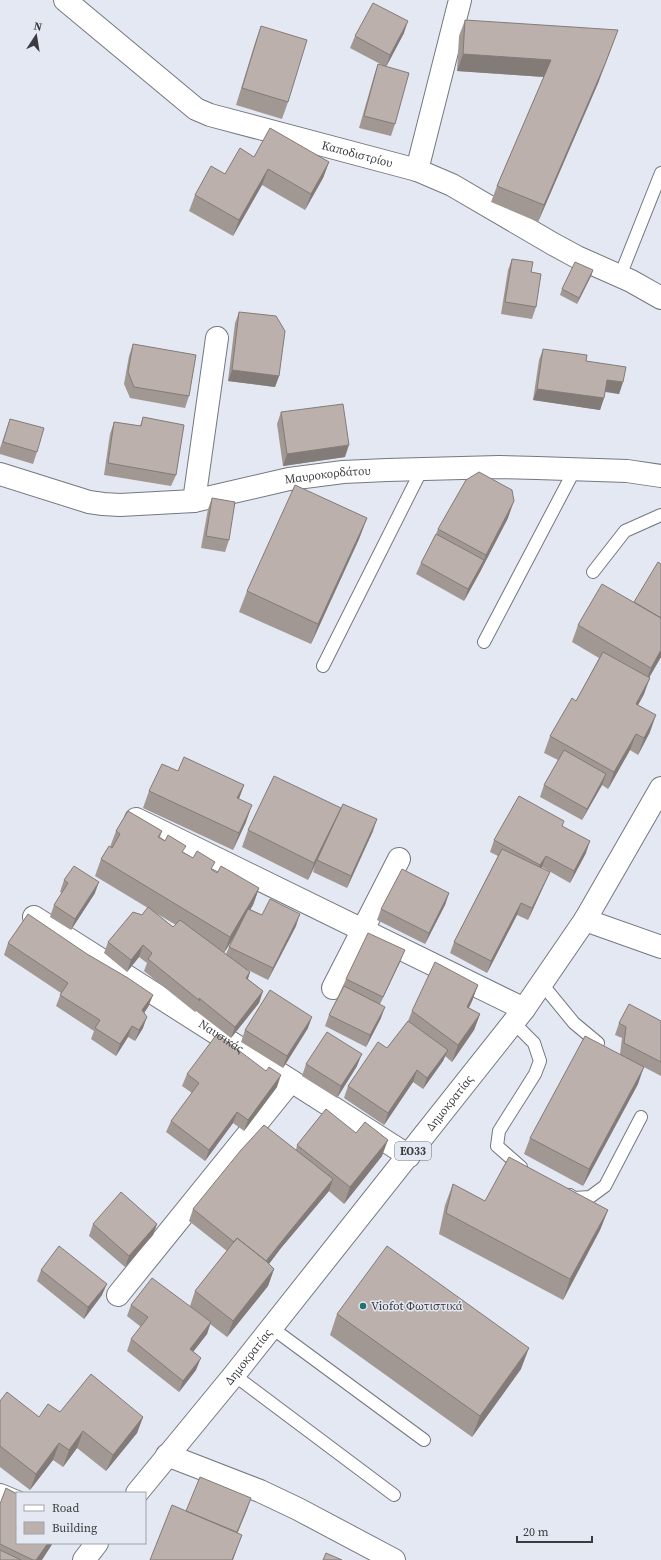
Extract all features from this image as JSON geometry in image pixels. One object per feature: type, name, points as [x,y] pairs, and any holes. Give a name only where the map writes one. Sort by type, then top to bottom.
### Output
[{"type":"street","name":"Καποδιστρίου","points":[[65,0],[196,109],[210,115],[417,170],[452,185],[565,250],[620,276],[661,298]]},
{"type":"street","points":[[417,170],[460,0]]},
{"type":"street","points":[[194,500],[217,338]]},
{"type":"street","name":"Μαυροκορδάτου","points":[[0,474],[71,497],[103,504],[120,505],[194,500],[264,484],[343,472],[499,467],[627,471],[661,476]]},
{"type":"street","name":"Δημοκρατίας","points":[[138,1492],[272,1328],[519,1016],[585,920],[661,788]]},
{"type":"street","points":[[135,819],[363,930],[519,1016]]},
{"type":"street","points":[[333,988],[399,859]]},
{"type":"street","name":"Ναυσικάς","points":[[34,917],[409,1156]]},
{"type":"street","points":[[585,920],[661,947]]},
{"type":"street","points":[[118,1295],[291,1081]]},
{"type":"street","points":[[167,1455],[260,1491],[298,1509],[394,1560]]},
{"type":"street","points":[[0,1495],[16,1502]]},
{"type":"street","points":[[84,1560],[96,1544]]},
{"type":"lane","points":[[620,276],[661,172]]},
{"type":"lane","points":[[323,666],[422,469]]},
{"type":"lane","points":[[484,642],[575,469]]},
{"type":"lane","points":[[593,572],[625,531],[661,515]]},
{"type":"lane","points":[[542,984],[574,1023],[598,1043]]},
{"type":"lane","points":[[519,1016],[534,1043],[540,1061],[536,1074],[499,1131],[497,1146],[520,1166],[533,1174]]},
{"type":"lane","points":[[561,1190],[574,1198],[590,1197],[605,1186],[641,1117]]},
{"type":"lane","points":[[272,1328],[424,1440]]},
{"type":"lane","points":[[234,1375],[394,1496]]},
{"type":"building","points":[[373,3],[408,21],[390,55],[355,36]]},
{"type":"building","points":[[465,20],[618,30],[605,64],[544,205],[497,186],[551,60],[463,54]]},
{"type":"building","points":[[261,26],[307,40],[288,102],[242,88]]},
{"type":"building","points":[[378,64],[409,73],[395,124],[364,116]]},
{"type":"building","points":[[270,128],[329,162],[311,194],[268,169],[239,220],[195,195],[211,166],[225,174],[240,148],[254,157]]},
{"type":"building","points":[[512,259],[533,262],[531,272],[541,274],[536,307],[505,302]]},
{"type":"building","points":[[575,262],[593,270],[579,298],[562,289]]},
{"type":"building","points":[[239,312],[276,316],[285,331],[279,376],[232,370]]},
{"type":"building","points":[[133,344],[196,355],[189,396],[134,387],[128,372]]},
{"type":"building","points":[[543,349],[587,355],[586,361],[626,367],[623,382],[607,380],[604,398],[537,389]]},
{"type":"building","points":[[343,404],[349,445],[287,454],[281,412]]},
{"type":"building","points":[[143,417],[184,425],[176,475],[108,463],[114,422],[141,426]]},
{"type":"building","points":[[10,419],[44,428],[37,452],[3,442]]},
{"type":"building","points":[[479,472],[512,490],[514,501],[486,555],[438,529],[466,480]]},
{"type":"building","points":[[295,485],[367,518],[318,624],[247,591]]},
{"type":"building","points":[[212,498],[235,502],[229,540],[206,536]]},
{"type":"building","points":[[436,534],[484,560],[468,589],[421,563]]},
{"type":"building","points":[[658,562],[661,564],[661,618],[634,602]]},
{"type":"building","points":[[602,584],[661,618],[661,650],[651,668],[578,625]]},
{"type":"building","points":[[603,652],[650,678],[636,704],[656,715],[644,738],[636,734],[614,772],[550,736],[572,698],[576,701]]},
{"type":"building","points":[[564,750],[606,774],[587,809],[544,785]]},
{"type":"building","points":[[184,757],[244,785],[237,798],[252,805],[239,833],[149,791],[162,764],[178,771]]},
{"type":"building","points":[[274,776],[341,808],[314,863],[248,830]]},
{"type":"building","points":[[519,796],[564,821],[562,826],[590,841],[574,871],[546,856],[540,865],[494,840]]},
{"type":"building","points":[[343,804],[377,819],[351,876],[317,860]]},
{"type":"building","points":[[128,811],[162,831],[158,837],[165,841],[168,835],[186,846],[182,852],[193,858],[197,851],[215,862],[211,869],[217,873],[221,866],[259,888],[230,937],[101,859],[109,846],[112,848],[120,834],[116,831]]},
{"type":"building","points":[[502,849],[550,872],[532,908],[521,903],[491,961],[454,942]]},
{"type":"building","points":[[74,866],[99,882],[75,919],[54,905],[68,883],[64,880]]},
{"type":"building","points":[[402,869],[449,893],[429,933],[381,909]]},
{"type":"building","points":[[270,899],[300,914],[273,968],[229,947],[248,909],[262,915]]},
{"type":"building","points":[[148,907],[173,927],[180,920],[250,972],[246,978],[263,991],[235,1027],[148,959],[152,953],[143,945],[131,960],[108,942],[133,912],[142,915]]},
{"type":"building","points":[[28,914],[87,954],[128,978],[153,995],[142,1010],[147,1017],[139,1030],[132,1026],[120,1044],[95,1028],[100,1020],[60,995],[68,983],[8,943]]},
{"type":"building","points":[[368,933],[405,950],[383,997],[346,979]]},
{"type":"building","points":[[435,962],[478,985],[467,1007],[480,1014],[458,1045],[412,1011]]},
{"type":"building","points":[[344,986],[385,1007],[370,1035],[329,1015]]},
{"type":"building","points":[[270,990],[312,1017],[287,1056],[245,1030]]},
{"type":"building","points":[[629,1004],[661,1021],[661,1062],[624,1043],[626,1027],[619,1023]]},
{"type":"building","points":[[408,1021],[448,1050],[427,1078],[417,1070],[388,1113],[348,1086],[378,1042],[387,1048]]},
{"type":"building","points":[[327,1032],[362,1054],[341,1086],[306,1064]]},
{"type":"building","points":[[217,1034],[266,1071],[269,1067],[281,1075],[248,1120],[237,1112],[209,1150],[171,1121],[199,1083],[187,1074]]},
{"type":"building","points":[[585,1036],[644,1067],[589,1169],[530,1138]]},
{"type":"building","points":[[326,1109],[356,1133],[365,1122],[388,1140],[350,1187],[297,1145]]},
{"type":"building","points":[[264,1125],[333,1179],[266,1261],[237,1238],[234,1242],[193,1209],[241,1150]]},
{"type":"building","points":[[509,1157],[608,1210],[570,1279],[446,1213],[453,1184],[485,1201]]},
{"type":"building","points":[[121,1192],[157,1224],[129,1256],[93,1224]]},
{"type":"building","points":[[237,1238],[274,1269],[233,1321],[195,1291]]},
{"type":"building","points":[[59,1246],[107,1284],[88,1307],[41,1270]]},
{"type":"building","points":[[387,1246],[529,1348],[480,1416],[337,1314]]},
{"type":"building","points":[[152,1278],[211,1322],[190,1349],[201,1358],[183,1381],[131,1339],[148,1317],[131,1305]]},
{"type":"building","points":[[91,1374],[143,1417],[113,1455],[83,1431],[69,1450],[59,1443],[36,1474],[0,1446],[0,1401],[7,1392],[39,1417],[48,1404],[60,1412]]},
{"type":"building","points":[[200,1477],[251,1498],[237,1532],[186,1511]]},
{"type":"building","points":[[6,1488],[16,1493],[16,1544],[47,1544],[36,1560],[33,1560],[0,1544],[0,1504]]},
{"type":"building","points":[[172,1505],[242,1535],[232,1560],[150,1560]]},
{"type":"building","points":[[0,1550],[21,1560],[0,1560]]},
{"type":"building","points":[[326,1553],[342,1560],[323,1560]]},
{"type":"place","name":"Viofot Φωτιστικά","points":[[363,1306]]}]
